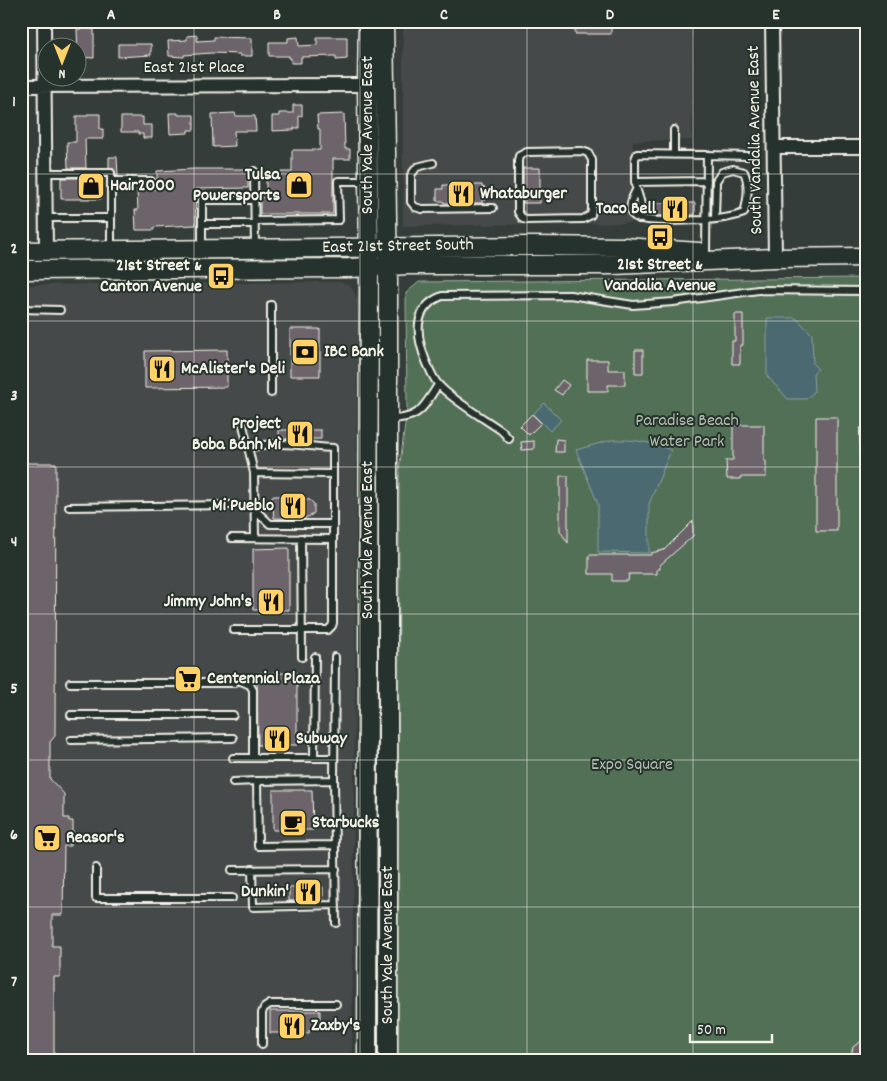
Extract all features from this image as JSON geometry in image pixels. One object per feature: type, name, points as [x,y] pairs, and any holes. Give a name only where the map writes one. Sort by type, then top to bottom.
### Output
[{"type":"main road","name":"South Yale Avenue East","points":[[367,1060],[369,248],[366,86],[368,21]]},
{"type":"main road","name":"South Yale Avenue East","points":[[384,21],[388,247],[388,1060]]},
{"type":"main road","name":"East 21st Street South","points":[[21,251],[388,247],[624,247],[775,258]]},
{"type":"main road","points":[[46,251],[56,269]]},
{"type":"main road","name":"East 21st Street South","points":[[21,270],[388,266],[613,266],[775,258],[866,257]]},
{"type":"main road","points":[[367,662],[388,662]]},
{"type":"main road","points":[[367,810],[388,810]]},
{"type":"main road","points":[[367,923],[388,923]]},
{"type":"street","points":[[44,21],[44,38]]},
{"type":"street","name":"South Vandalia Avenue East","points":[[772,21],[775,258]]},
{"type":"street","name":"East 21st Place","points":[[21,86],[38,86]]},
{"type":"street","name":"East 21st Place","points":[[88,86],[366,86]]},
{"type":"street","points":[[44,88],[46,251]]},
{"type":"street","points":[[774,147],[866,147]]},
{"type":"lane","points":[[674,130],[674,155]]},
{"type":"lane","points":[[582,151],[588,153],[592,160],[591,215],[583,219],[523,219],[518,212],[519,156],[527,152],[582,151]]},
{"type":"lane","points":[[639,219],[642,211],[641,199],[636,190],[635,182],[635,159],[637,154],[749,156]]},
{"type":"lane","points":[[706,252],[707,155]]},
{"type":"lane","points":[[433,163],[417,167],[411,175],[411,202],[415,207],[422,209],[493,208]]},
{"type":"lane","points":[[636,190],[631,199],[631,212],[633,216],[639,219],[706,220],[733,218],[744,213],[748,200],[747,180],[744,172],[733,169],[722,172],[716,181],[715,219]]},
{"type":"lane","points":[[254,171],[255,249]]},
{"type":"lane","points":[[44,173],[111,173],[111,251]]},
{"type":"lane","points":[[111,181],[150,181]]},
{"type":"lane","points":[[202,224],[339,220],[338,181],[368,181]]},
{"type":"lane","points":[[635,182],[707,181]]},
{"type":"lane","points":[[202,250],[202,200],[254,200]]},
{"type":"lane","points":[[45,218],[111,218]]},
{"type":"lane","points":[[508,439],[502,431],[438,385],[420,347],[418,335],[419,322],[423,310],[433,300],[442,296],[570,295],[633,305],[673,302],[758,290],[866,291]]},
{"type":"lane","points":[[271,306],[271,392]]},
{"type":"lane","points":[[21,309],[60,310]]},
{"type":"lane","points":[[388,419],[402,419],[420,412],[438,385]]},
{"type":"lane","points":[[243,424],[254,473],[254,538]]},
{"type":"lane","points":[[866,430],[864,431],[866,486]]},
{"type":"lane","points":[[233,630],[328,630],[332,626],[333,448],[311,445],[264,444],[248,448]]},
{"type":"lane","points":[[254,473],[333,474]]},
{"type":"lane","points":[[69,507],[231,505]]},
{"type":"lane","points":[[254,509],[270,524],[333,524]]},
{"type":"lane","points":[[231,538],[333,539]]},
{"type":"lane","points":[[301,538],[302,657]]},
{"type":"lane","points":[[314,758],[315,657]]},
{"type":"lane","points":[[335,657],[336,923]]},
{"type":"lane","points":[[70,683],[234,681],[250,685],[253,690],[253,758]]},
{"type":"lane","points":[[71,715],[234,715]]},
{"type":"lane","points":[[71,740],[233,738]]},
{"type":"lane","points":[[233,758],[334,758]]},
{"type":"lane","points":[[233,782],[334,780]]},
{"type":"lane","points":[[257,781],[258,846],[335,845]]},
{"type":"lane","points":[[96,868],[96,898],[232,898]]},
{"type":"lane","points":[[232,870],[336,869]]},
{"type":"lane","points":[[252,870],[253,907],[336,906]]},
{"type":"lane","points":[[262,1044],[262,1013],[264,1008],[270,1004],[336,1004]]},
{"type":"shaded area","points":[[403,21],[691,21],[693,33],[692,140],[633,141],[632,223],[403,226]]},
{"type":"shaded area","name":"Centennial Plaza","points":[[340,282],[350,285],[358,299],[352,1060],[21,1060],[21,285]]},
{"type":"green space","name":"Expo Square","points":[[866,278],[866,1060],[398,1060],[399,471],[407,409],[406,293],[419,282]]},
{"type":"water","points":[[767,318],[796,318],[812,334],[813,364],[818,369],[813,373],[814,392],[806,399],[788,399],[767,376]]},
{"type":"water","points":[[544,403],[561,420],[550,431],[533,414]]},
{"type":"water","points":[[611,440],[642,442],[671,450],[649,504],[649,553],[598,552],[598,504],[576,450]]},
{"type":"building","points":[[575,21],[611,21],[611,34],[575,34]]},
{"type":"building","points":[[77,29],[94,29],[94,58],[88,58],[88,38],[77,38]]},
{"type":"building","points":[[197,35],[197,41],[214,40],[214,37],[252,38],[252,56],[211,53],[184,55],[184,57],[169,56],[168,41],[187,40],[187,36]]},
{"type":"building","points":[[298,37],[299,46],[317,45],[317,37],[347,37],[347,59],[336,60],[336,56],[301,57],[301,63],[291,63],[289,56],[269,56],[269,42],[288,42],[288,38]]},
{"type":"building","points":[[118,44],[151,44],[151,55],[118,57]]},
{"type":"building","points":[[293,105],[302,105],[302,116],[299,116],[299,128],[272,131],[272,116],[279,116],[279,113],[293,113]]},
{"type":"building","points":[[169,113],[194,115],[194,130],[188,130],[188,133],[170,134]]},
{"type":"building","points":[[235,113],[236,116],[255,116],[256,131],[234,131],[235,146],[213,147],[212,114]]},
{"type":"building","points":[[87,114],[100,114],[100,129],[103,129],[103,139],[85,139],[86,168],[68,168],[67,142],[76,142],[76,116],[87,116]]},
{"type":"building","points":[[344,114],[345,149],[350,149],[350,159],[333,159],[333,214],[260,214],[260,197],[266,197],[266,172],[292,172],[292,150],[320,150],[320,129],[318,129],[317,115]]},
{"type":"building","points":[[121,117],[143,117],[143,125],[152,125],[152,138],[143,138],[143,134],[138,134],[138,132],[121,132]]},
{"type":"building","points":[[109,157],[117,157],[118,176],[116,176],[114,169],[109,168]]},
{"type":"building","points":[[523,168],[540,168],[540,203],[523,203]]},
{"type":"building","points":[[248,169],[248,188],[195,189],[196,225],[136,230],[137,190],[157,189],[157,171]]},
{"type":"building","points":[[61,178],[101,178],[101,199],[61,199]]},
{"type":"building","name":"Whataburger","points":[[443,185],[482,185],[485,188],[485,200],[482,200],[482,203],[444,203],[443,201],[437,201],[437,189],[443,189]]},
{"type":"building","name":"Taco Bell","points":[[656,203],[695,203],[695,215],[656,216]]},
{"type":"building","points":[[735,314],[743,314],[743,345],[740,345],[740,364],[732,364],[732,341],[735,341]]},
{"type":"building","name":"IBC Bank","points":[[290,329],[320,329],[320,376],[290,376]]},
{"type":"building","points":[[227,350],[227,387],[145,388],[145,351]]},
{"type":"building","points":[[635,350],[643,350],[643,373],[635,373]]},
{"type":"building","points":[[587,360],[608,360],[608,370],[625,370],[625,385],[608,385],[608,391],[587,391]]},
{"type":"building","points":[[562,380],[569,385],[562,395],[554,390]]},
{"type":"building","points":[[532,414],[541,423],[529,435],[520,426]]},
{"type":"building","points":[[816,417],[837,417],[837,531],[816,531]]},
{"type":"building","points":[[733,425],[764,425],[766,477],[727,479],[726,460],[733,460]]},
{"type":"building","name":"Project Boba Bánh Mì","points":[[279,430],[321,430],[321,439],[279,439]]},
{"type":"building","points":[[556,439],[564,440],[564,452],[555,452]]},
{"type":"building","points":[[534,441],[534,449],[522,450],[521,442]]},
{"type":"building","points":[[21,463],[56,463],[55,736],[50,742],[50,779],[64,794],[64,818],[69,818],[69,821],[73,821],[73,843],[70,843],[70,846],[64,846],[63,915],[52,915],[52,946],[60,946],[60,977],[54,977],[54,1060],[21,1060]]},
{"type":"building","points":[[560,476],[568,476],[568,543],[560,531]]},
{"type":"building","name":"Mi Pueblo","points":[[272,496],[295,496],[295,499],[310,500],[314,504],[314,513],[302,519],[274,518]]},
{"type":"building","points":[[693,521],[693,536],[660,565],[660,569],[657,569],[657,574],[629,574],[628,581],[612,581],[612,574],[589,574],[589,555],[651,555],[651,553],[664,550]]},
{"type":"building","points":[[289,548],[289,610],[253,610],[253,549]]},
{"type":"building","points":[[257,673],[297,673],[297,745],[258,745]]},
{"type":"building","points":[[273,790],[312,790],[313,830],[273,830]]},
{"type":"building","name":"Dunkin'","points":[[323,887],[323,900],[289,901],[289,888]]},
{"type":"building","name":"Zaxby's","points":[[270,1011],[320,1011],[320,1021],[315,1021],[315,1030],[309,1030],[309,1033],[270,1033]]},
{"type":"building","points":[[866,1041],[866,1060],[850,1060],[853,1047],[860,1042]]},
{"type":"place","name":"Tulsa Powersports","points":[[299,185]]},
{"type":"place","name":"Hair2000","points":[[91,186]]},
{"type":"place","name":"Whataburger","points":[[461,194]]},
{"type":"place","name":"Taco Bell","points":[[675,209]]},
{"type":"place","name":"21st Street & Vandalia Avenue","points":[[660,237]]},
{"type":"place","name":"21st Street & Canton Avenue","points":[[221,276]]},
{"type":"place","name":"IBC Bank","points":[[305,352]]},
{"type":"place","name":"McAlister's Deli","points":[[162,369]]},
{"type":"place","name":"Project Boba Bánh Mì","points":[[300,434]]},
{"type":"place","name":"Mi Pueblo","points":[[293,506]]},
{"type":"place","name":"Jimmy John's","points":[[271,602]]},
{"type":"place","name":"Centennial Plaza","points":[[188,679]]},
{"type":"place","name":"Subway","points":[[277,739]]},
{"type":"place","name":"Starbucks","points":[[293,823]]},
{"type":"place","name":"Reasor's","points":[[47,838]]},
{"type":"place","name":"Dunkin'","points":[[308,892]]},
{"type":"place","name":"Zaxby's","points":[[292,1026]]},
{"type":"park label","name":"Paradise Beach Water Park","points":[[687,431]]}]
